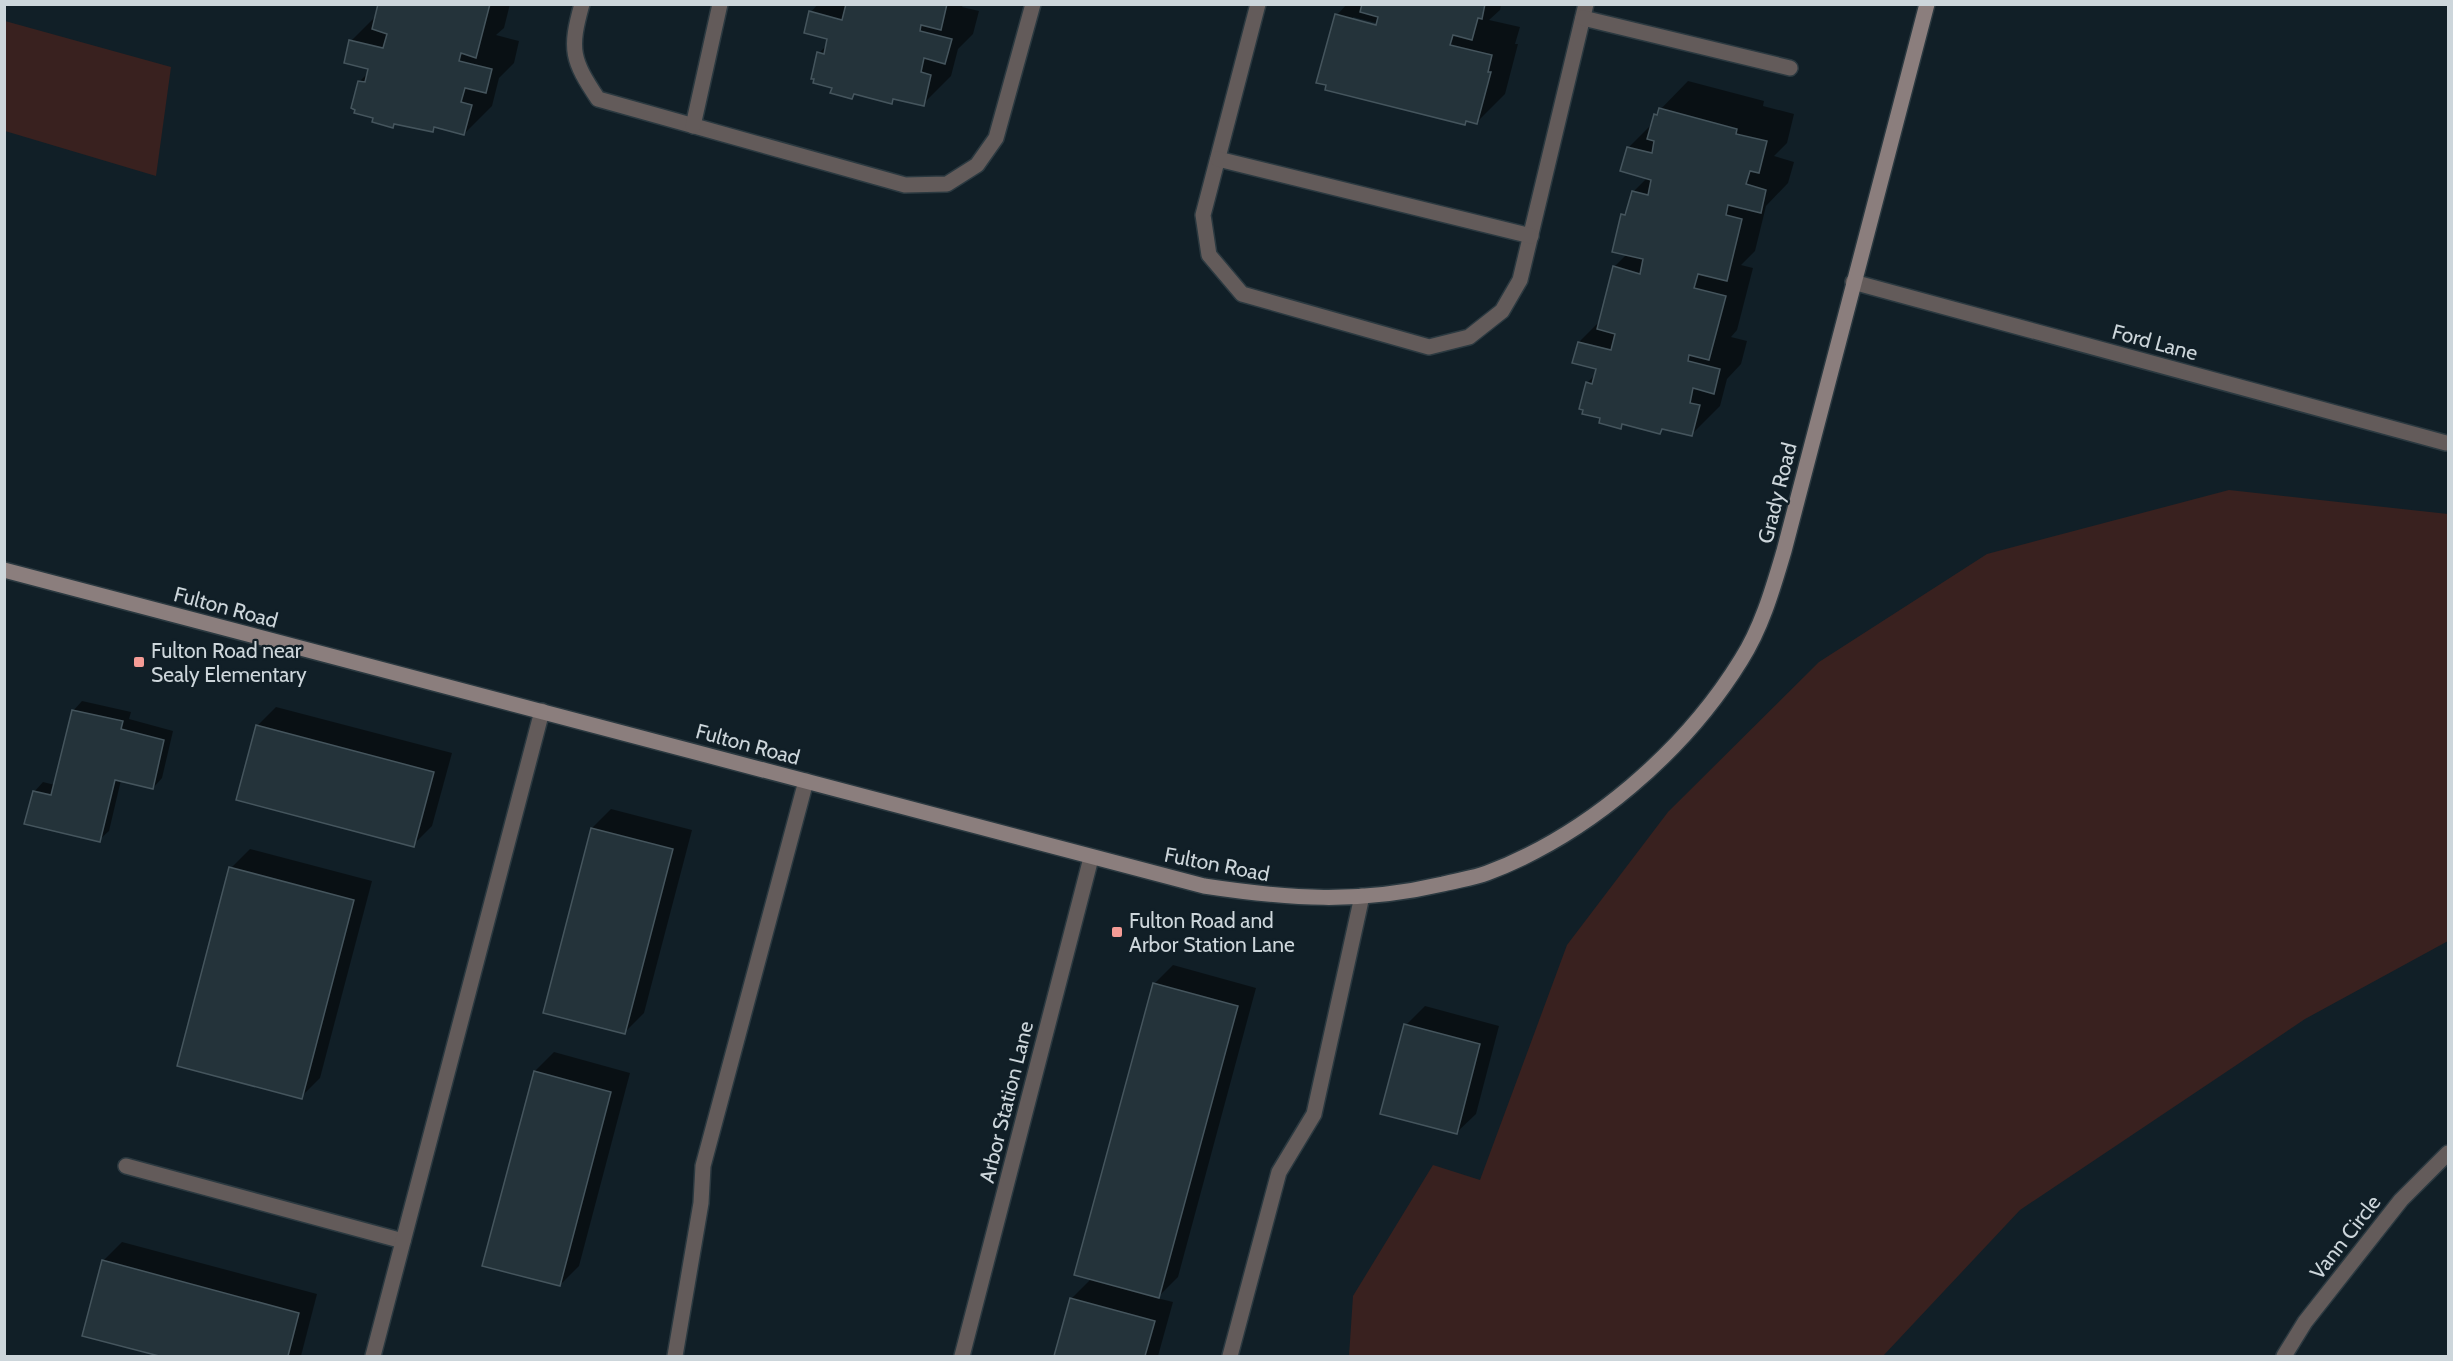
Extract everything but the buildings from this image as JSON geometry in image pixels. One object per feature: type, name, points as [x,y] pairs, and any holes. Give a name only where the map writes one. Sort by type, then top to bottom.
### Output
[{"type":"street","points":[[582,4],[573,36],[578,70],[598,99],[905,186],[947,184],[977,165],[996,138],[1033,4]]},
{"type":"street","points":[[693,126],[720,4]]},
{"type":"street","points":[[1258,4],[1203,215],[1209,255],[1242,294],[1429,347],[1469,337],[1502,312],[1520,280],[1584,11],[1790,68]]},
{"type":"street","name":"Grady Road","points":[[1487,874],[1555,841],[1617,798],[1664,757],[1708,709],[1742,659],[1766,611],[1784,551],[1927,4]]},
{"type":"street","points":[[1218,159],[1531,236]]},
{"type":"street","name":"Ford Lane","points":[[1853,282],[2446,443]]},
{"type":"street","name":"Fulton Road","points":[[4,570],[1204,886],[1270,896],[1327,899],[1418,890],[1487,874]]},
{"type":"street","points":[[373,1356],[542,711]]},
{"type":"street","points":[[675,1356],[701,1203],[703,1166],[806,781]]},
{"type":"street","name":"Arbor Station Lane","points":[[962,1356],[1091,858]]},
{"type":"street","points":[[1230,1356],[1279,1172],[1314,1114],[1362,896]]},
{"type":"street","name":"Vann Circle","points":[[2284,1356],[2305,1322],[2401,1200],[2448,1153]]},
{"type":"street","points":[[126,1166],[403,1241]]},
{"type":"shaded area","points":[[5,21],[171,67],[156,176],[5,131]]},
{"type":"shaded area","points":[[2229,490],[2448,514],[2448,941],[2305,1019],[2020,1210],[1883,1356],[1349,1356],[1353,1296],[1433,1165],[1480,1180],[1567,945],[1668,812],[1819,662],[1987,554]]},
{"type":"place","name":"Fulton Road near Sealy Elementary","points":[[139,662]]},
{"type":"place","name":"Fulton Road and Arbor Station Lane","points":[[1117,932]]}]
